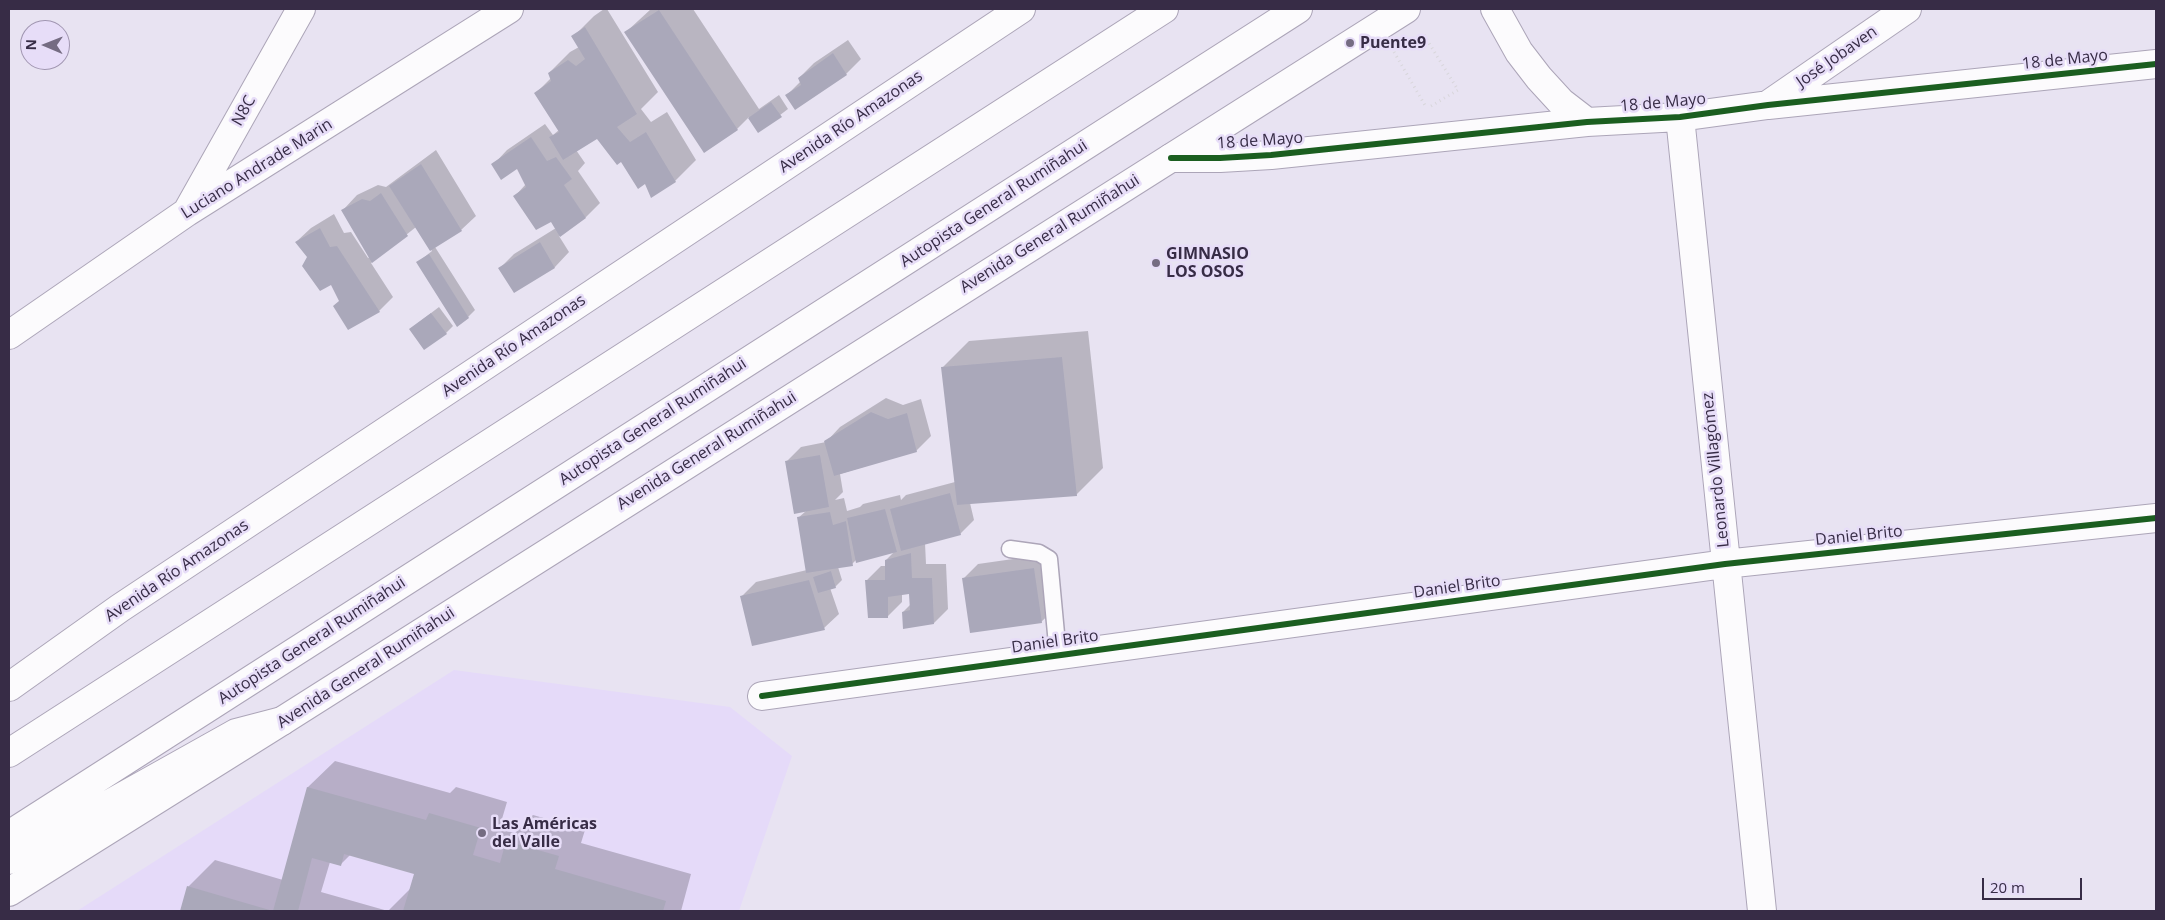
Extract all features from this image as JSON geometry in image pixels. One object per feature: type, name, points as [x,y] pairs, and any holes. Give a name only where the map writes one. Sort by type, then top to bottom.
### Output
[{"type":"main road","name":"N8C","points":[[187,212],[301,9]]},
{"type":"main road","name":"Luciano Andrade Marin","points":[[9,335],[187,212],[509,9]]},
{"type":"main road","name":"Avenida Río Amazonas","points":[[9,687],[120,608],[1021,9]]},
{"type":"main road","points":[[9,753],[1164,9]]},
{"type":"main road","name":"Autopista General Rumiñahui","points":[[9,836],[1298,9]]},
{"type":"main road","name":"Avenida General Rumiñahui","points":[[9,892],[1406,9]]},
{"type":"main road","points":[[1496,9],[1502,24],[1519,52],[1539,78],[1561,102],[1587,122]]},
{"type":"main road","name":"José Jobaven","points":[[1768,105],[1907,9]]},
{"type":"main road","name":"18 de Mayo","points":[[1171,158],[1271,155],[1587,122],[1680,117],[1768,105],[2156,64]]},
{"type":"main road","name":"Leonardo Villagómez","points":[[1680,117],[1762,911]]},
{"type":"main road","name":"Daniel Brito","points":[[762,696],[1725,564],[2156,518]]},
{"type":"main road","points":[[9,860],[236,733],[282,721]]},
{"type":"lane","points":[[1010,549],[1039,553],[1049,559],[1058,655]]},
{"type":"path","points":[[1379,26],[1427,108],[1458,90],[1429,42]]},
{"type":"shaded area","name":"Las Américas del Valle","points":[[454,670],[730,707],[792,756],[739,911],[77,911]]},
{"type":"building","points":[[659,10],[738,130],[704,153],[624,32]]},
{"type":"building","points":[[585,27],[637,114],[617,127],[630,142],[646,132],[676,182],[651,198],[645,184],[638,189],[621,162],[617,165],[597,139],[563,160],[549,137],[559,132],[534,93],[551,81],[548,73],[568,60],[576,66],[585,59],[571,36]]},
{"type":"building","points":[[833,53],[847,75],[795,110],[785,95],[801,85],[798,78]]},
{"type":"building","points":[[771,102],[782,117],[758,133],[748,118]]},
{"type":"building","points":[[531,137],[547,161],[556,157],[572,179],[564,185],[586,218],[560,237],[551,222],[536,230],[513,196],[526,187],[517,169],[501,180],[491,164]]},
{"type":"building","points":[[421,164],[462,231],[430,251],[389,186]]},
{"type":"building","points":[[381,193],[408,236],[372,263],[341,210],[362,199],[370,201]]},
{"type":"building","points":[[320,228],[330,247],[337,246],[380,312],[348,330],[333,306],[339,301],[331,285],[320,291],[302,266],[307,257],[295,242]]},
{"type":"building","points":[[540,242],[555,268],[514,293],[498,268]]},
{"type":"building","points":[[429,254],[469,318],[457,327],[416,262]]},
{"type":"building","points":[[431,313],[447,334],[424,350],[409,329]]},
{"type":"building","points":[[1062,357],[1077,496],[957,505],[941,367]]},
{"type":"building","points":[[871,412],[888,419],[907,413],[917,452],[834,476],[824,441]]},
{"type":"building","points":[[820,455],[829,507],[794,514],[785,461]]},
{"type":"building","points":[[950,493],[961,535],[901,551],[890,509]]},
{"type":"building","points":[[885,509],[897,552],[856,563],[847,518]]},
{"type":"building","points":[[830,512],[833,525],[846,521],[853,566],[806,573],[797,517]]},
{"type":"building","points":[[911,553],[912,578],[932,578],[934,624],[903,629],[902,612],[910,610],[909,594],[888,597],[888,618],[868,618],[865,580],[885,580],[885,560]]},
{"type":"building","points":[[1034,568],[1042,623],[970,633],[962,578]]},
{"type":"building","points":[[831,571],[836,588],[818,593],[813,577]]},
{"type":"building","points":[[809,580],[825,630],[752,646],[740,596]]},
{"type":"building","points":[[307,787],[426,820],[429,813],[481,828],[473,855],[500,863],[506,841],[559,856],[555,869],[666,901],[663,911],[403,911],[414,874],[344,854],[341,866],[312,858],[298,911],[273,911]]},
{"type":"building","points":[[187,886],[273,911],[180,911]]},
{"type":"cycle path","points":[[1171,158],[1271,155],[1587,122],[1680,117],[1768,105],[2156,64]]},
{"type":"cycle path","points":[[762,696],[1725,564],[2156,518]]},
{"type":"place","name":"Puente9","points":[[1350,43]]},
{"type":"place","name":"GIMNASIO LOS OSOS","points":[[1156,263]]},
{"type":"place","name":"Las Américas del Valle","points":[[482,833]]}]
